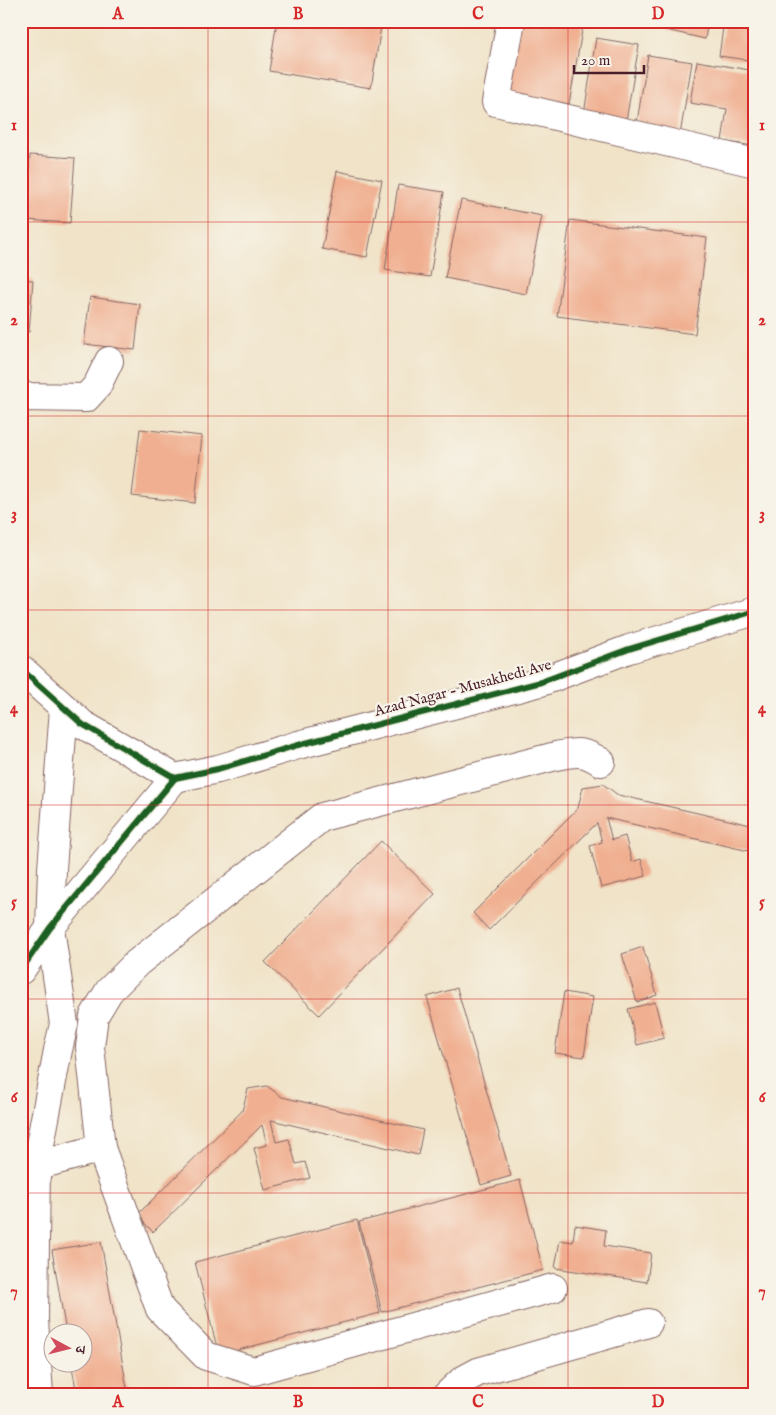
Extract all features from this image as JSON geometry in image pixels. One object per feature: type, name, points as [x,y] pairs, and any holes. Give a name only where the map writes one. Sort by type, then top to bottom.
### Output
[{"type":"street","points":[[512,21],[496,102],[755,163]]},
{"type":"street","points":[[21,397],[86,398],[97,386],[109,361]]},
{"type":"street","name":"Azad Nagar - Musakhedi Ave","points":[[175,778],[218,769],[298,745],[541,682],[628,649],[754,613]]},
{"type":"street","points":[[21,669],[82,724],[175,778],[50,928],[21,970]]},
{"type":"street","points":[[39,1394],[34,1320],[36,1166],[64,1024],[50,928],[52,869],[64,708]]},
{"type":"street","points":[[553,1288],[254,1371],[206,1356],[160,1309],[101,1148],[90,1047],[94,1016],[109,991],[137,963],[322,817],[556,756],[579,752],[601,762]]},
{"type":"street","points":[[64,1024],[93,1021]]},
{"type":"street","points":[[36,1166],[101,1148]]},
{"type":"street","points":[[448,1394],[463,1380],[478,1372],[648,1322]]},
{"type":"building","points":[[277,21],[382,21],[371,88],[269,71]]},
{"type":"building","points":[[518,21],[561,21],[583,25],[569,104],[506,93]]},
{"type":"building","points":[[627,21],[708,21],[705,39]]},
{"type":"building","points":[[724,21],[755,21],[755,61],[719,56]]},
{"type":"building","points":[[596,38],[639,45],[626,121],[584,114]]},
{"type":"building","points":[[648,55],[692,62],[680,135],[636,128]]},
{"type":"building","points":[[697,61],[755,71],[755,134],[753,146],[722,141],[727,109],[690,103]]},
{"type":"building","points":[[30,155],[75,158],[70,223],[25,220]]},
{"type":"building","points":[[337,171],[382,180],[367,257],[322,249]]},
{"type":"building","points":[[398,185],[444,192],[430,277],[385,270]]},
{"type":"building","points":[[461,200],[542,216],[526,294],[445,278]]},
{"type":"building","points":[[570,220],[707,238],[695,334],[557,316]]},
{"type":"building","points":[[21,279],[33,280],[29,332],[21,331]]},
{"type":"building","points":[[90,297],[140,304],[135,350],[84,344]]},
{"type":"building","points":[[140,429],[202,436],[195,503],[132,496]]},
{"type":"building","points":[[603,784],[618,795],[755,826],[753,852],[606,818],[612,840],[625,836],[632,862],[641,859],[646,876],[601,888],[590,846],[602,842],[597,823],[489,930],[473,913],[578,808],[583,787]]},
{"type":"building","points":[[381,841],[435,894],[319,1015],[265,962]]},
{"type":"building","points":[[643,947],[657,995],[637,1002],[622,954]]},
{"type":"building","points":[[457,988],[511,1176],[481,1185],[427,997]]},
{"type":"building","points":[[564,992],[593,997],[584,1057],[555,1053]]},
{"type":"building","points":[[655,1002],[664,1038],[637,1045],[628,1009]]},
{"type":"building","points":[[267,1086],[282,1097],[423,1130],[418,1155],[271,1120],[276,1142],[289,1139],[296,1164],[305,1162],[310,1178],[265,1190],[254,1148],[267,1145],[262,1125],[153,1232],[137,1215],[242,1111],[248,1089]]},
{"type":"building","points":[[520,1180],[543,1270],[382,1312],[359,1222]]},
{"type":"building","points":[[357,1220],[380,1313],[219,1355],[195,1262]]},
{"type":"building","points":[[575,1225],[606,1230],[604,1246],[651,1253],[647,1282],[555,1268],[560,1240],[573,1242]]},
{"type":"building","points":[[101,1242],[128,1394],[77,1394],[73,1372],[92,1372],[92,1322],[64,1322],[52,1250]]},
{"type":"cycle path","points":[[21,669],[82,724],[175,778],[218,769],[298,745],[541,682],[629,649],[755,611]]},
{"type":"cycle path","points":[[21,970],[50,928],[175,778]]}]
